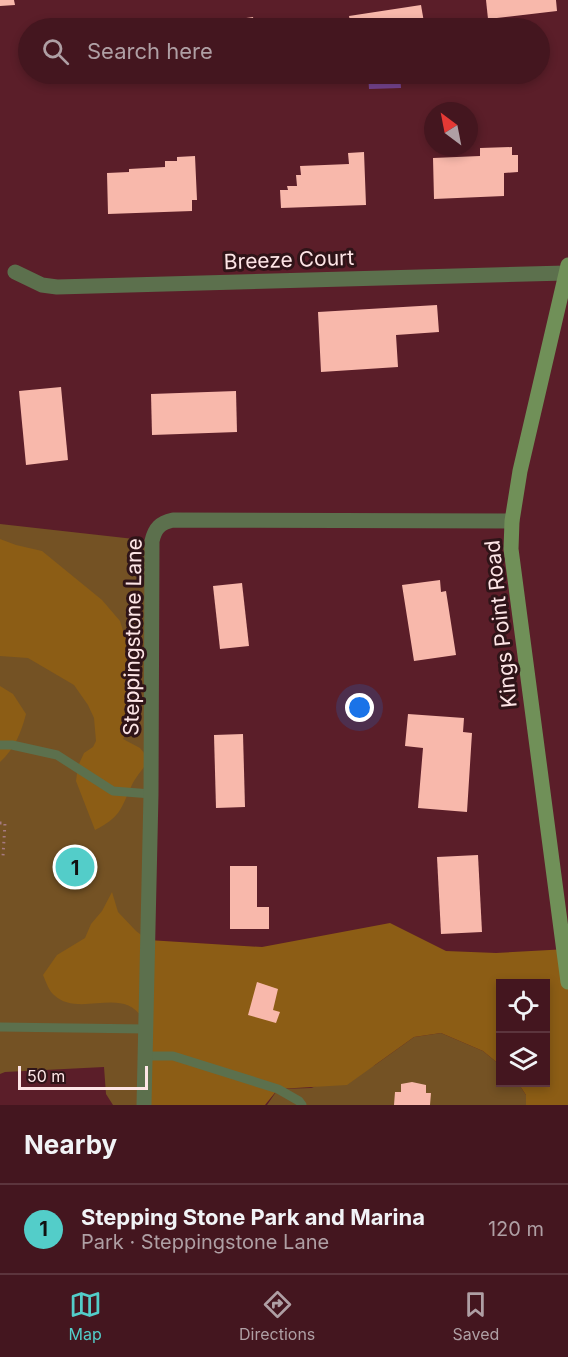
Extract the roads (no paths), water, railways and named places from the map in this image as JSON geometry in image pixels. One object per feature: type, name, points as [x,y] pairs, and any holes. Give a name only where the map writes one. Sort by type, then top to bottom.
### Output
[{"type":"main road","name":"Kings Point Road","points":[[567,269],[520,471],[512,521],[511,549],[568,982]]},
{"type":"street","name":"Breeze Court","points":[[15,272],[42,285],[57,287],[567,269]]},
{"type":"street","name":"Steppingstone Lane","points":[[144,1105],[151,794],[152,541],[154,533],[160,525],[172,520],[512,521]]},
{"type":"lane","points":[[0,745],[12,745],[57,755],[113,791],[151,794]]},
{"type":"lane","points":[[0,1027],[146,1029]]},
{"type":"lane","points":[[145,1056],[173,1056],[278,1089],[302,1105]]},
{"type":"place","name":"Stepping Stone Park and Marina","points":[[75,867]]}]
